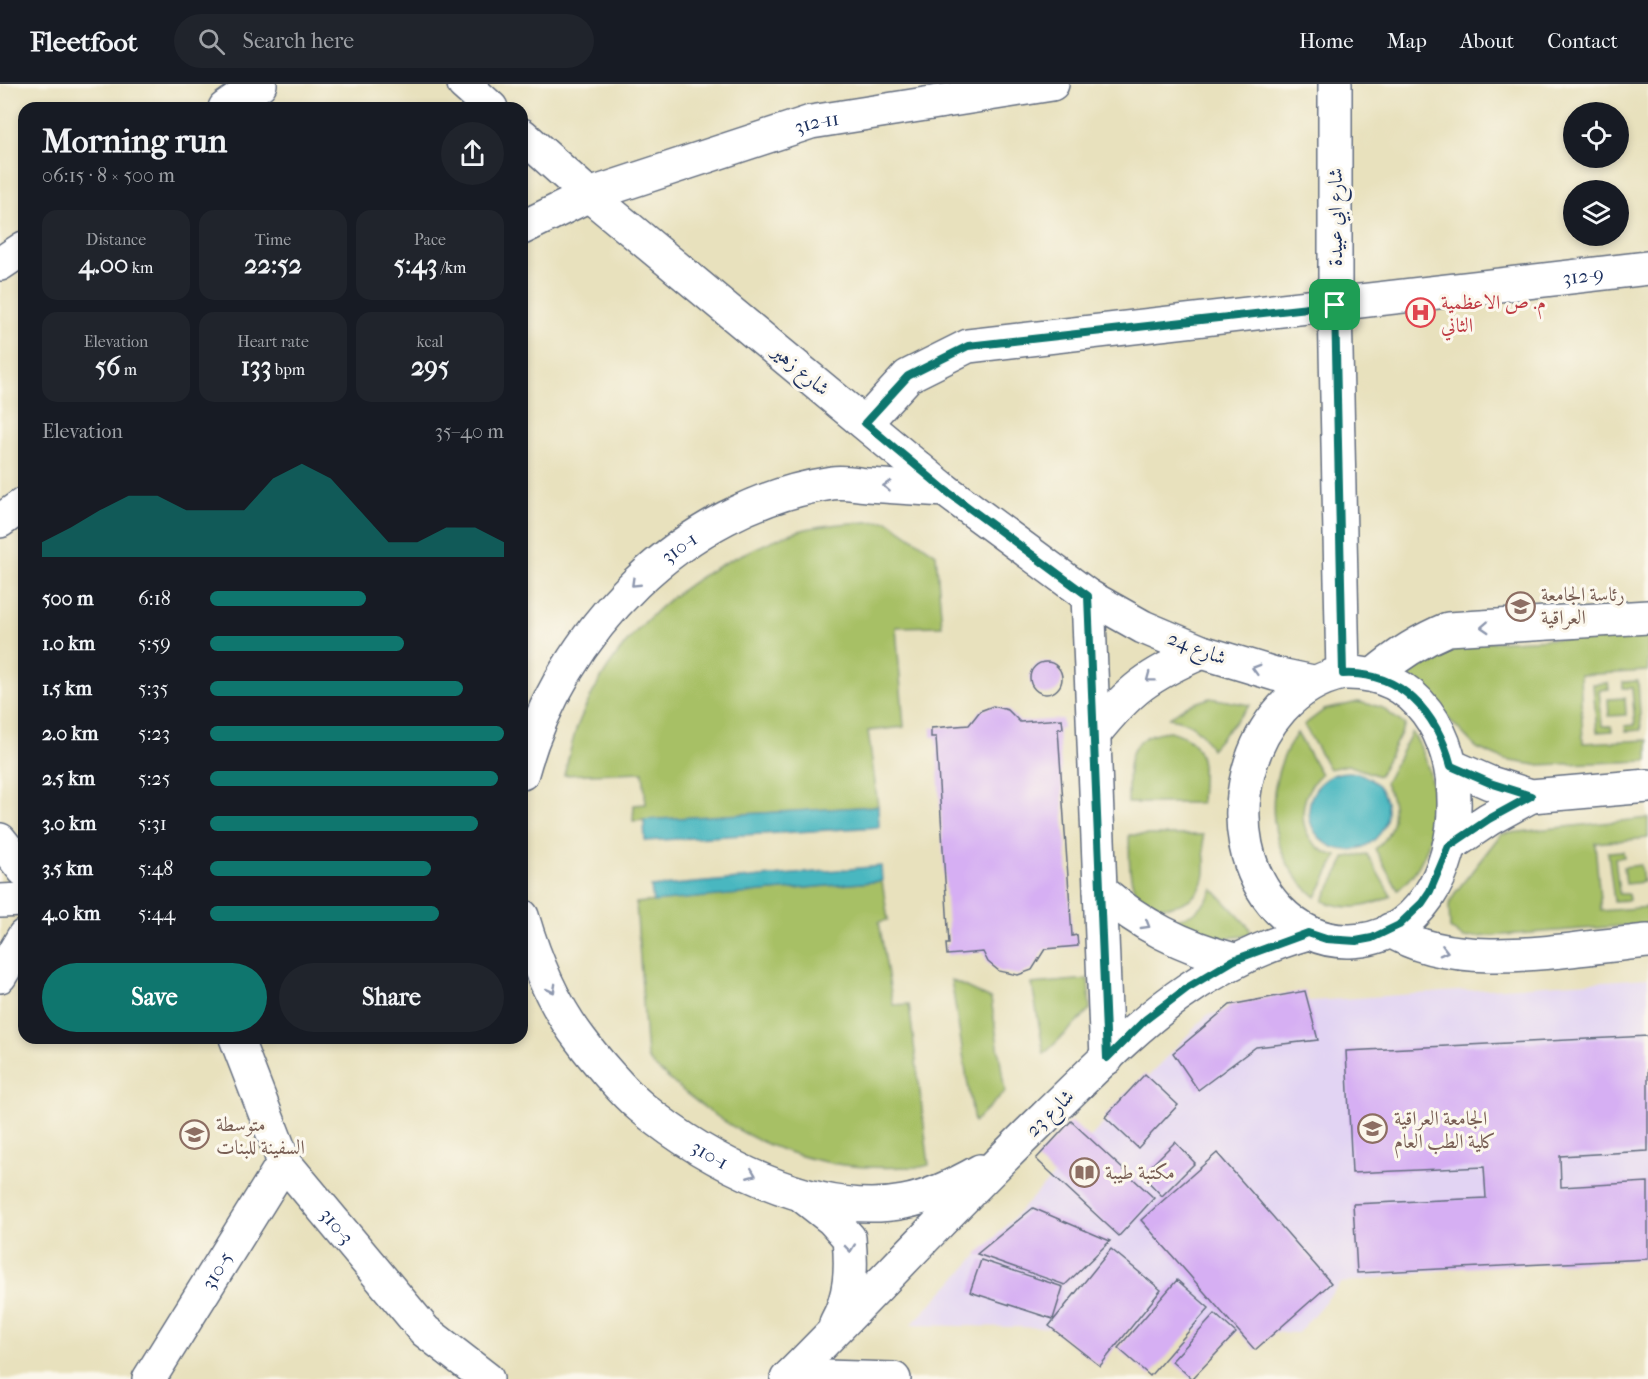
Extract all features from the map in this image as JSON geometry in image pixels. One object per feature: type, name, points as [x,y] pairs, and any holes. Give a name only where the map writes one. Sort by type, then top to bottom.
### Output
[{"type":"street","points":[[234,102],[260,84]]},
{"type":"street","points":[[464,84],[484,102]]},
{"type":"street","name":"312-11","points":[[589,195],[811,122],[1052,84]]},
{"type":"street","name":"شارع ابي عبيدة","points":[[1335,84],[1335,305],[1343,677]]},
{"type":"street","name":"شارع زهير","points":[[528,140],[589,195],[945,490],[1088,596]]},
{"type":"street","points":[[528,225],[589,195]]},
{"type":"street","points":[[0,264],[18,252]]},
{"type":"street","name":"312-9","points":[[865,423],[908,376],[968,346],[1648,268]]},
{"type":"street","name":"310-1","points":[[528,756],[544,709],[587,637],[614,604],[644,575],[713,526],[752,507],[833,483],[945,490]]},
{"type":"street","points":[[0,521],[18,508]]},
{"type":"street","points":[[1088,596],[1107,1058]]},
{"type":"street","name":"شارع 24","points":[[1088,596],[1143,627],[1202,651],[1275,674],[1343,677],[1402,688],[1424,709],[1441,736],[1451,766],[1455,814],[1449,846],[1438,876],[1422,903],[1390,930]]},
{"type":"street","points":[[1648,617],[1448,630],[1288,700],[1269,724],[1250,768],[1245,800],[1247,841],[1258,878],[1275,905],[1308,933],[1326,939],[1356,941],[1390,930],[1409,941],[1448,954],[1489,956],[1648,941]]},
{"type":"street","points":[[1094,734],[1123,699],[1160,671],[1202,651]]},
{"type":"street","points":[[1451,766],[1490,783],[1531,796],[1648,786]]},
{"type":"street","points":[[1449,846],[1489,819],[1531,796]]},
{"type":"street","points":[[0,840],[18,862]]},
{"type":"street","points":[[1100,890],[1129,915],[1162,934],[1197,950],[1234,960]]},
{"type":"street","points":[[0,901],[18,900]]},
{"type":"street","name":"شارع 23","points":[[789,1378],[1003,1158],[1153,1013],[1187,988],[1234,960],[1308,933]]},
{"type":"street","name":"310-1","points":[[528,936],[535,959],[579,1039],[640,1106],[714,1158],[798,1192],[850,1204],[904,1202],[955,1185],[1003,1158]]},
{"type":"street","points":[[0,976],[18,946]]},
{"type":"street","name":"310-3","points":[[238,1044],[284,1162],[425,1331],[487,1379]]},
{"type":"street","name":"310-5","points":[[149,1379],[284,1162]]},
{"type":"street","points":[[798,1192],[832,1219],[849,1238],[851,1284],[843,1310],[826,1341]]},
{"type":"street","points":[[789,1378],[894,1379]]},
{"type":"shaded area","name":"الجامعة العراقية كلية الطب العام","points":[[1648,978],[1648,1243],[1341,1283],[1298,1333],[911,1325],[1207,1015],[1267,1004]]},
{"type":"green space","points":[[888,521],[936,554],[942,626],[896,627],[904,727],[868,731],[878,806],[633,821],[634,805],[646,804],[643,772],[564,775],[579,722],[608,667],[646,620],[669,600],[719,566],[787,535],[830,525]]},
{"type":"green space","points":[[1648,635],[1648,671],[1580,675],[1583,743],[1648,740],[1648,761],[1536,765],[1505,760],[1477,748],[1405,674],[1406,665],[1438,644]]},
{"type":"green space","points":[[1638,681],[1641,730],[1626,731],[1625,726],[1635,725],[1632,688],[1623,688],[1623,682]]},
{"type":"green space","points":[[1608,683],[1609,689],[1599,690],[1602,726],[1611,726],[1612,731],[1597,732],[1593,684]]},
{"type":"green space","points":[[1210,698],[1250,705],[1211,749],[1194,727],[1183,721],[1169,718],[1186,706]]},
{"type":"green space","points":[[1625,698],[1626,715],[1609,716],[1608,699]]},
{"type":"green space","points":[[1358,702],[1381,707],[1405,725],[1379,776],[1348,765],[1329,769],[1304,725],[1324,710]]},
{"type":"green space","points":[[1170,731],[1183,736],[1198,749],[1202,768],[1201,803],[1128,803],[1129,765],[1136,745],[1155,733]]},
{"type":"green space","points":[[1412,732],[1422,750],[1429,771],[1434,814],[1431,835],[1424,856],[1413,874],[1398,890],[1375,849],[1388,835],[1393,818],[1392,801],[1385,783]]},
{"type":"green space","points":[[1297,733],[1321,774],[1312,784],[1306,796],[1303,821],[1313,843],[1323,851],[1337,856],[1316,897],[1299,881],[1286,862],[1278,841],[1274,819],[1274,797],[1278,775],[1285,753]]},
{"type":"green space","points":[[1648,818],[1648,838],[1595,843],[1601,911],[1648,907],[1648,924],[1463,938],[1450,928],[1449,905],[1455,893],[1501,834]]},
{"type":"green space","points":[[1129,835],[1203,835],[1205,871],[1203,882],[1197,892],[1189,900],[1167,906],[1145,901],[1137,893],[1132,882]]},
{"type":"green space","points":[[1623,851],[1624,857],[1615,858],[1619,894],[1628,894],[1629,900],[1614,901],[1608,852]]},
{"type":"green space","points":[[1367,854],[1391,896],[1358,907],[1341,906],[1323,901],[1346,857]]},
{"type":"green space","points":[[1641,865],[1643,882],[1626,884],[1624,867]]},
{"type":"green space","points":[[882,881],[888,920],[879,922],[893,1005],[909,1004],[929,1165],[921,1167],[853,1166],[787,1152],[717,1117],[695,1101],[647,1058],[636,903]]},
{"type":"green space","points":[[1213,889],[1249,927],[1251,935],[1213,940],[1171,920],[1191,914],[1206,901]]},
{"type":"green space","points":[[1088,979],[1090,1010],[1044,1054],[1032,984]]},
{"type":"green space","points":[[951,980],[991,999],[1005,1092],[974,1122]]},
{"type":"water","points":[[1340,772],[1356,772],[1370,778],[1381,789],[1387,803],[1387,819],[1381,833],[1370,844],[1356,850],[1340,850],[1326,844],[1315,833],[1309,819],[1309,803],[1315,789],[1326,778]]},
{"type":"water","points":[[878,806],[879,827],[645,841],[644,820]]},
{"type":"water","points":[[881,866],[882,881],[653,902],[651,887]]},
{"type":"building","points":[[1046,662],[1058,666],[1062,678],[1058,690],[1046,694],[1034,690],[1030,678],[1034,666]]},
{"type":"building","points":[[993,706],[1008,710],[1020,722],[1062,719],[1063,728],[1058,729],[1072,936],[1077,935],[1078,946],[1045,949],[1032,970],[1018,975],[999,971],[988,962],[983,952],[947,955],[946,944],[949,944],[936,737],[931,737],[931,728],[969,725],[980,711]]},
{"type":"building","points":[[1305,991],[1318,1040],[1256,1047],[1198,1090],[1173,1053],[1230,1005]]},
{"type":"building","points":[[1648,1036],[1648,1151],[1560,1156],[1561,1187],[1648,1182],[1648,1259],[1357,1273],[1353,1204],[1486,1198],[1484,1167],[1352,1173],[1346,1051]]},
{"type":"building","points":[[1145,1074],[1178,1105],[1138,1148],[1105,1117]]},
{"type":"building","points":[[1071,1121],[1154,1198],[1119,1236],[1036,1159]]},
{"type":"building","points":[[1175,1142],[1195,1163],[1162,1196],[1142,1175]]},
{"type":"building","points":[[1217,1153],[1331,1283],[1255,1350],[1141,1220]]},
{"type":"building","points":[[1033,1208],[1110,1241],[1065,1285],[977,1254]]},
{"type":"building","points":[[1111,1249],[1161,1290],[1100,1366],[1049,1326]]},
{"type":"building","points":[[981,1260],[1063,1287],[1053,1319],[970,1292]]},
{"type":"building","points":[[1177,1280],[1209,1308],[1150,1376],[1118,1348]]},
{"type":"building","points":[[1215,1314],[1236,1333],[1192,1379],[1172,1361]]},
{"type":"place","name":"م. ص الاعظمية الثاني","points":[[1420,313]]},
{"type":"place","name":"رئاسة الجامعة العراقية","points":[[1520,606]]},
{"type":"place","name":"الجامعة العراقية كلية الطب العام","points":[[1373,1129]]},
{"type":"place","name":"متوسطة السفينة للبنات","points":[[195,1135]]},
{"type":"place","name":"مكتبة طيبة","points":[[1084,1172]]},
{"type":"route","points":[[1335,305],[1343,674],[1374,675],[1402,688],[1414,698],[1433,722],[1447,750],[1451,766],[1490,783],[1531,796],[1489,819],[1449,846],[1445,862],[1430,891],[1422,903],[1399,925],[1372,938],[1356,941],[1341,942],[1308,933],[1283,940],[1234,960],[1187,988],[1145,1020],[1107,1058],[1088,596],[945,490],[865,423],[908,376],[968,346],[1335,305]]}]
